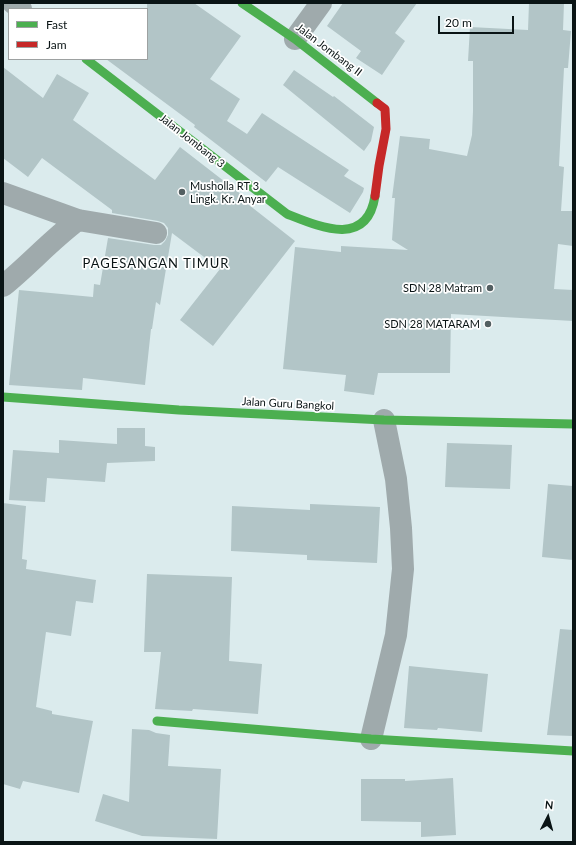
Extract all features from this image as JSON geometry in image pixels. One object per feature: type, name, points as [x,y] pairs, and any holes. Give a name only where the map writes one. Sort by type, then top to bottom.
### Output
[{"type":"street","name":"Jalan Jombang II","points":[[242,3],[295,39],[381,104],[388,115],[386,126]]},
{"type":"street","points":[[295,39],[321,3]]},
{"type":"street","name":"Jalan Jombang 3","points":[[87,60],[287,214],[315,225],[339,229],[354,229],[362,226],[370,218],[373,210],[376,179],[386,126]]},
{"type":"street","points":[[3,193],[78,220],[156,233]]},
{"type":"street","points":[[3,286],[22,271],[60,234],[78,220]]},
{"type":"street","name":"Jalan Guru Bangkol","points":[[3,397],[179,410],[384,420],[573,424]]},
{"type":"street","points":[[371,739],[396,635],[403,569],[396,479],[384,420]]},
{"type":"street","points":[[157,722],[371,739],[573,751]]},
{"type":"building","points":[[147,3],[194,3],[241,36],[210,79],[240,99],[227,121],[247,134],[262,113],[349,170],[344,176],[364,188],[350,213],[278,167],[266,182],[194,127],[195,125],[107,60],[148,60]]},
{"type":"building","points":[[343,3],[417,3],[395,33],[405,41],[382,75],[356,58],[361,51],[327,26]]},
{"type":"building","points":[[529,3],[564,3],[563,30],[571,31],[568,68],[564,68],[559,166],[564,167],[561,211],[573,211],[573,246],[558,244],[554,289],[573,290],[573,321],[451,314],[450,373],[378,373],[374,395],[344,391],[346,375],[283,369],[295,247],[341,252],[341,246],[408,250],[392,240],[395,198],[392,198],[400,136],[430,139],[429,149],[467,156],[472,135],[473,111],[473,61],[468,61],[470,27],[528,30]]},
{"type":"building","points":[[3,67],[43,98],[57,74],[89,93],[73,120],[155,180],[180,147],[251,202],[249,205],[295,241],[213,346],[180,320],[220,269],[172,233],[160,305],[156,302],[151,329],[145,385],[83,378],[82,390],[9,385],[19,290],[93,297],[94,284],[100,285],[108,238],[161,245],[168,235],[168,228],[164,223],[158,221],[112,213],[112,210],[42,158],[28,177],[3,158]]},
{"type":"building","points":[[294,70],[333,97],[334,96],[374,127],[371,141],[364,151],[283,85]]},
{"type":"building","points":[[117,428],[145,428],[145,446],[155,447],[155,461],[107,463],[105,482],[47,478],[45,502],[9,500],[13,450],[59,453],[59,440],[117,444]]},
{"type":"building","points":[[447,443],[512,445],[510,489],[445,487]]},
{"type":"building","points":[[548,484],[573,486],[573,560],[542,557]]},
{"type":"building","points":[[3,503],[26,506],[22,559],[27,560],[26,569],[96,580],[93,603],[76,601],[71,636],[46,632],[36,707],[52,711],[52,714],[93,721],[79,793],[23,781],[20,789],[3,784]]},
{"type":"building","points":[[310,504],[380,507],[377,563],[307,560],[307,555],[231,551],[232,506],[310,510]]},
{"type":"building","points":[[147,574],[232,577],[229,661],[262,664],[258,714],[193,709],[192,711],[155,709],[161,652],[144,652]]},
{"type":"building","points":[[560,629],[573,630],[573,736],[547,735]]},
{"type":"building","points":[[409,666],[488,674],[482,732],[438,728],[437,730],[404,728]]},
{"type":"building","points":[[132,729],[149,730],[156,733],[170,735],[168,766],[221,769],[217,839],[142,836],[95,821],[103,794],[129,802]]},
{"type":"building","points":[[453,778],[456,835],[421,837],[421,822],[361,821],[361,779],[405,779],[405,781]]},
{"type":"traffic: fast","points":[[242,3],[295,39],[377,103]]},
{"type":"traffic: fast","points":[[87,60],[287,214],[327,228],[352,228],[363,223],[370,212],[375,196]]},
{"type":"traffic: fast","points":[[3,397],[179,410],[384,420],[573,424]]},
{"type":"traffic: fast","points":[[157,721],[371,739],[573,751]]},
{"type":"traffic: jam","points":[[375,196],[386,129],[385,109],[377,103]]},
{"type":"place","name":"Musholla RT 3 Lingk. Kr. Anyar","points":[[182,192]]},
{"type":"place","name":"SDN 28 Matram","points":[[490,288]]},
{"type":"place","name":"SDN 28 MATARAM","points":[[488,324]]},
{"type":"district","name":"PAGESANGAN TIMUR","points":[[156,264]]}]
